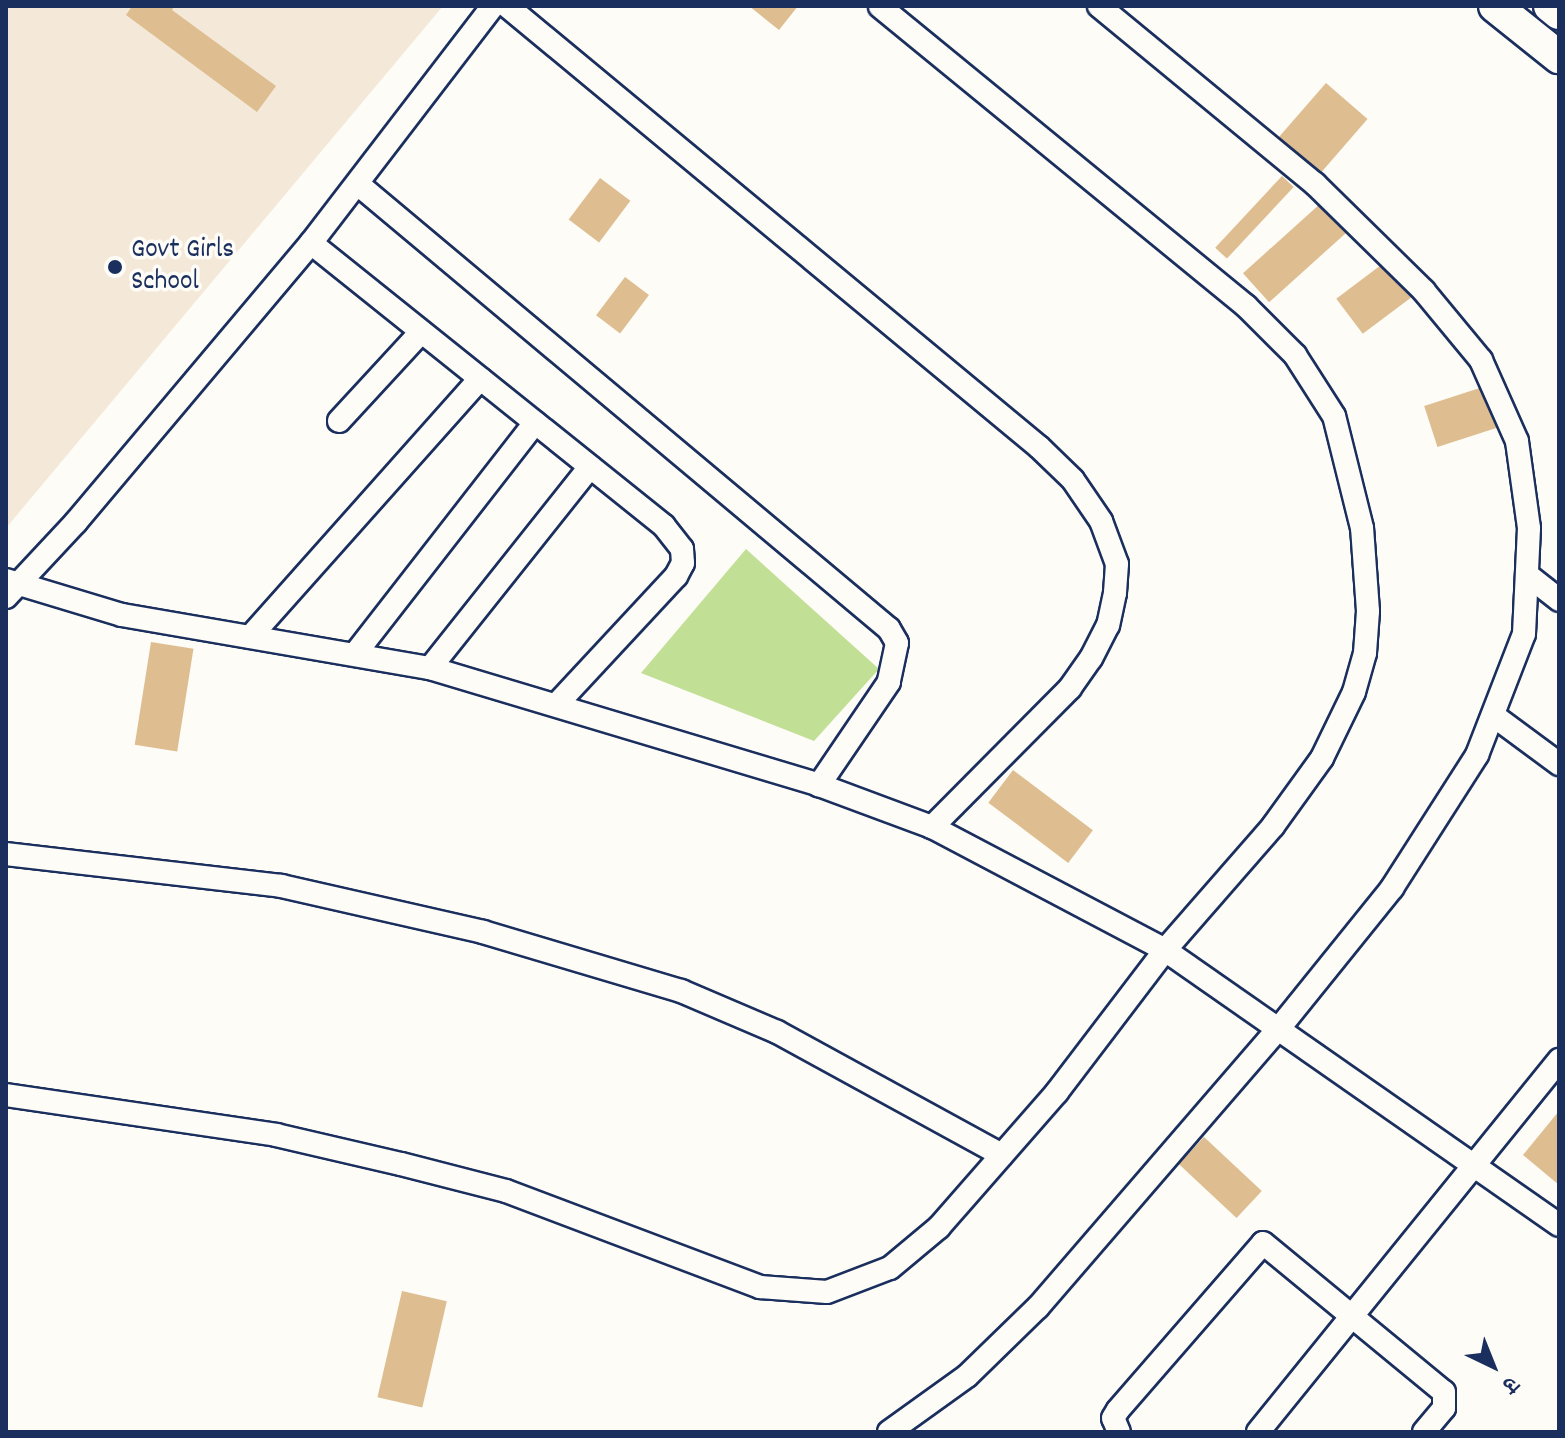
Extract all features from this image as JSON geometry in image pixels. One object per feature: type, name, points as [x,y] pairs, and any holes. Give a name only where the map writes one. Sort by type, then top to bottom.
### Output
[{"type":"main road","points":[[1495,6],[1559,57]]},
{"type":"main road","points":[[1550,6],[1559,13]]},
{"type":"street","points":[[9,587],[76,522],[311,243],[359,185],[493,6]]},
{"type":"street","points":[[507,6],[1039,447],[1073,480],[1101,521],[1117,564],[1115,593],[1108,625],[1091,658],[1031,729],[932,827]]},
{"type":"street","points":[[6,1095],[276,1135],[506,1191],[656,1251],[789,1293],[849,1287],[890,1268],[939,1227],[1002,1155],[1165,950],[1304,786],[1354,692],[1365,653],[1368,611],[1362,528],[1334,416],[1295,355],[1246,306],[880,6]]},
{"type":"street","points":[[889,1432],[996,1352],[1280,1027],[1423,844],[1494,716],[1524,634],[1530,577],[1517,441],[1481,360],[1424,291],[1315,184],[1099,6]]},
{"type":"street","points":[[359,185],[889,629],[897,643],[889,682],[819,785]]},
{"type":"street","points":[[311,243],[676,539],[683,563],[558,703]]},
{"type":"street","points":[[339,421],[421,332]]},
{"type":"street","points":[[250,637],[480,379]]},
{"type":"street","points":[[355,654],[535,423]]},
{"type":"street","points":[[430,668],[590,467]]},
{"type":"street","points":[[1530,577],[1559,600]]},
{"type":"street","points":[[9,587],[122,615],[430,668],[558,703],[819,785],[932,827],[1165,950],[1475,1163],[1559,1225]]},
{"type":"street","points":[[1494,716],[1559,764]]},
{"type":"street","points":[[6,854],[281,886],[483,932],[681,991],[777,1032],[1002,1155]]},
{"type":"street","points":[[1258,1432],[1559,1060]]},
{"type":"street","points":[[1119,1432],[1113,1418],[1118,1410],[1257,1246],[1276,1249],[1444,1392],[1444,1408],[1424,1432]]},
{"type":"shaded area","name":"Govt Girls School","points":[[6,6],[443,6],[6,528]]},
{"type":"green space","points":[[746,549],[879,669],[814,741],[641,673]]},
{"type":"building","points":[[132,6],[175,6],[172,10],[276,86],[257,112],[126,15]]},
{"type":"building","points":[[749,6],[798,6],[779,30]]},
{"type":"building","points":[[1326,83],[1368,119],[1316,179],[1274,143]]},
{"type":"building","points":[[1282,176],[1294,187],[1227,259],[1215,248]]},
{"type":"building","points":[[600,178],[630,201],[599,242],[569,220]]},
{"type":"building","points":[[1321,203],[1347,232],[1269,302],[1243,273]]},
{"type":"building","points":[[1389,259],[1415,294],[1363,334],[1336,299]]},
{"type":"building","points":[[625,277],[649,295],[620,333],[596,315]]},
{"type":"building","points":[[1486,386],[1499,427],[1437,447],[1424,406]]},
{"type":"building","points":[[151,642],[193,649],[177,751],[135,745]]},
{"type":"building","points":[[1013,770],[1093,830],[1068,863],[988,803]]},
{"type":"building","points":[[1559,1111],[1559,1185],[1523,1155]]},
{"type":"building","points":[[1204,1137],[1262,1191],[1237,1218],[1179,1164]]},
{"type":"building","points":[[402,1291],[447,1301],[422,1408],[377,1397]]},
{"type":"place","name":"Govt Girls School","points":[[115,267]]}]
